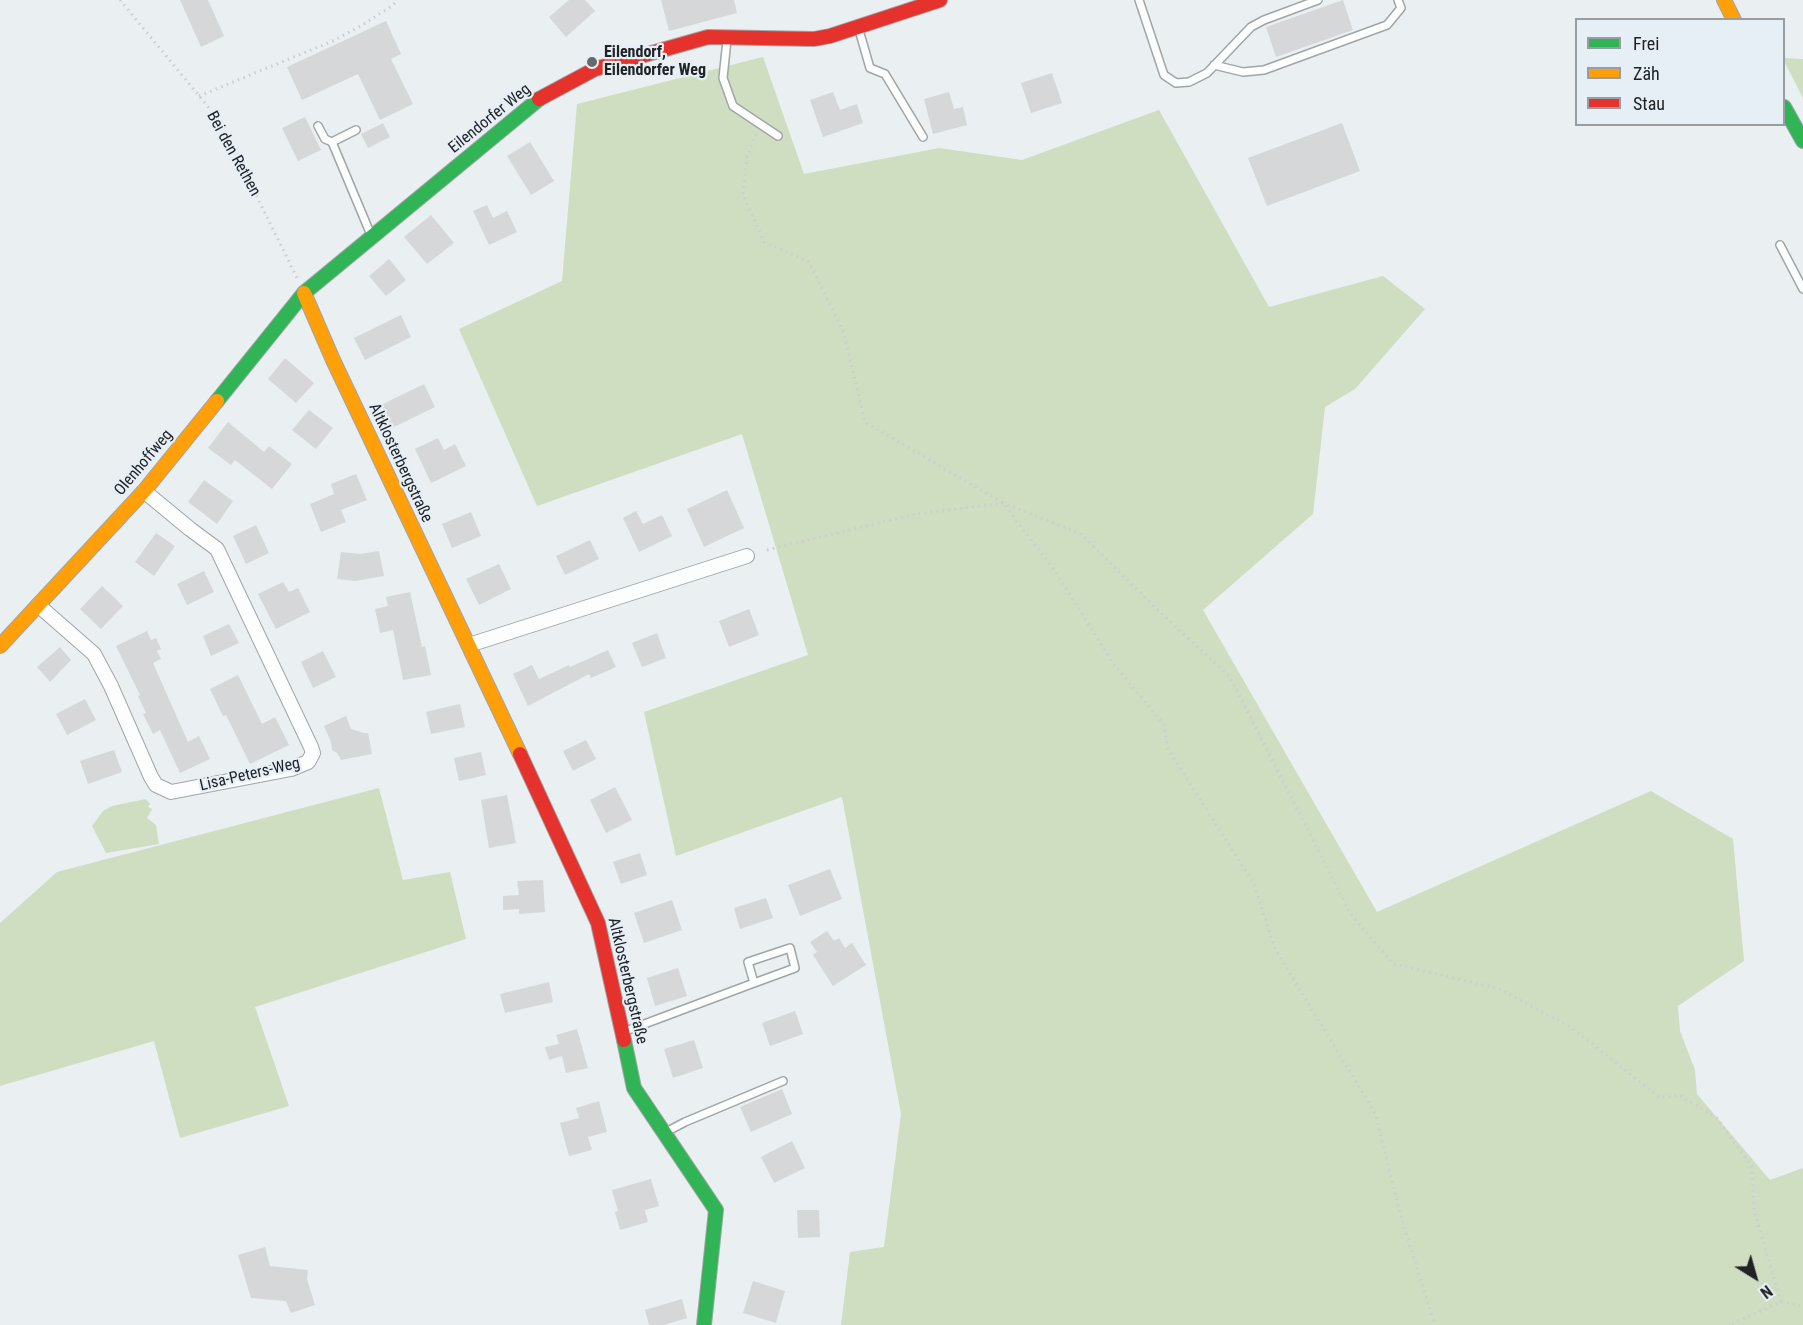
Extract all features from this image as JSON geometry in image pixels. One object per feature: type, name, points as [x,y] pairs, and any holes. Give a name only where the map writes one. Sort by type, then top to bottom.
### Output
[{"type":"street","name":"Eilendorfer Weg","points":[[304,293],[536,101],[594,69],[708,37],[814,39],[830,36],[940,0]]},
{"type":"street","points":[[1724,0],[1733,18]]},
{"type":"street","points":[[1785,109],[1803,141]]},
{"type":"street","name":"Olenhoffweg","points":[[0,646],[144,491],[304,293]]},
{"type":"street","name":"Altklosterbergstraße","points":[[304,293],[338,371],[598,923],[634,1088],[716,1210],[704,1325]]},
{"type":"street","name":"Lisa-Peters-Weg","points":[[38,605],[94,654],[156,784],[171,792],[291,769],[308,762],[313,753],[311,747],[217,549],[144,491]]},
{"type":"street","points":[[469,645],[747,556]]},
{"type":"lane","points":[[1139,0],[1164,75],[1176,83],[1189,82],[1207,73],[1251,27],[1318,0]]},
{"type":"lane","points":[[1214,65],[1243,72],[1264,70],[1387,25],[1401,8],[1398,0]]},
{"type":"lane","points":[[859,27],[870,68],[885,74],[923,137]]},
{"type":"lane","points":[[727,37],[723,78],[733,106],[778,136]]},
{"type":"lane","points":[[318,126],[325,139],[332,142],[372,237]]},
{"type":"lane","points":[[332,142],[356,130]]},
{"type":"lane","points":[[1780,245],[1803,289]]},
{"type":"lane","points":[[623,1032],[795,968],[790,948],[748,962],[754,983]]},
{"type":"lane","points":[[664,1134],[685,1122],[783,1081]]},
{"type":"path","name":"Bei den Rethen","points":[[120,0],[219,120],[304,293]]},
{"type":"path","points":[[199,96],[333,40],[364,24],[398,0]]},
{"type":"path","points":[[760,124],[747,156],[743,195],[764,242],[809,262],[844,333],[865,422],[1003,503],[1080,534],[1230,677],[1350,913],[1393,964],[1497,988],[1571,1027],[1660,1098],[1679,1095],[1717,1118],[1752,1167],[1754,1210],[1781,1302]]},
{"type":"path","points":[[767,550],[916,514],[1003,503]]},
{"type":"path","points":[[1003,503],[1055,571],[1113,663],[1164,725],[1168,749],[1254,884],[1275,949],[1375,1113],[1402,1221],[1435,1325]]},
{"type":"path","points":[[1729,1325],[1781,1302],[1803,1306]]},
{"type":"green space","points":[[763,57],[804,174],[939,148],[1022,160],[1159,110],[1269,307],[1383,276],[1425,309],[1355,389],[1325,407],[1313,514],[1203,610],[1377,912],[1651,791],[1733,839],[1744,961],[1678,1006],[1680,1031],[1695,1070],[1697,1094],[1770,1180],[1803,1168],[1803,1325],[841,1325],[850,1252],[884,1247],[901,1114],[842,797],[676,856],[644,712],[808,655],[742,434],[537,506],[459,329],[562,281],[577,104]]},
{"type":"green space","points":[[1785,58],[1803,59],[1803,98],[1785,63]]},
{"type":"green space","points":[[379,788],[403,880],[450,872],[466,939],[255,1007],[289,1106],[180,1138],[154,1041],[0,1086],[0,923],[57,872]]},
{"type":"green space","points":[[146,799],[150,804],[148,807],[152,809],[147,818],[156,825],[159,844],[106,853],[92,826],[103,811],[112,806]]},
{"type":"building","points":[[180,0],[208,0],[224,36],[201,47]]},
{"type":"building","points":[[569,0],[585,0],[595,11],[566,37],[549,17]]},
{"type":"building","points":[[661,0],[734,0],[737,13],[669,31]]},
{"type":"building","points":[[1343,0],[1353,30],[1276,57],[1266,27]]},
{"type":"building","points":[[386,21],[401,54],[391,59],[413,104],[380,120],[358,74],[302,100],[287,67]]},
{"type":"building","points":[[1052,73],[1062,103],[1031,113],[1021,83]]},
{"type":"building","points":[[833,92],[840,110],[857,104],[863,123],[823,137],[810,100]]},
{"type":"building","points":[[949,92],[954,109],[963,107],[967,125],[933,134],[924,99]]},
{"type":"building","points":[[305,117],[321,150],[298,161],[282,128]]},
{"type":"building","points":[[383,123],[390,137],[368,148],[361,134]]},
{"type":"building","points":[[1342,123],[1360,171],[1267,206],[1248,158]]},
{"type":"building","points":[[530,142],[554,181],[531,195],[507,156]]},
{"type":"building","points":[[487,205],[493,218],[507,211],[517,232],[489,245],[473,211]]},
{"type":"building","points":[[431,215],[454,243],[427,264],[404,237]]},
{"type":"building","points":[[389,259],[406,280],[386,296],[369,276]]},
{"type":"building","points":[[401,315],[411,337],[365,360],[354,338]]},
{"type":"building","points":[[285,358],[314,383],[296,403],[268,379]]},
{"type":"building","points":[[424,384],[435,407],[392,428],[381,405]]},
{"type":"building","points":[[309,410],[333,428],[316,449],[292,430]]},
{"type":"building","points":[[228,422],[264,452],[269,446],[292,464],[272,489],[235,460],[231,465],[208,448]]},
{"type":"building","points":[[438,438],[444,450],[455,444],[466,466],[431,483],[415,449]]},
{"type":"building","points":[[356,474],[367,500],[341,510],[346,522],[321,532],[310,504],[334,494],[331,484]]},
{"type":"building","points":[[204,480],[233,501],[217,524],[188,502]]},
{"type":"building","points":[[727,490],[744,528],[704,547],[687,509]]},
{"type":"building","points":[[636,511],[643,524],[662,515],[672,536],[639,552],[623,518]]},
{"type":"building","points":[[471,512],[481,536],[452,548],[442,524]]},
{"type":"building","points":[[256,525],[269,553],[246,564],[233,536]]},
{"type":"building","points":[[156,533],[175,546],[154,576],[135,562]]},
{"type":"building","points":[[590,540],[599,559],[565,575],[556,556]]},
{"type":"building","points":[[379,551],[384,576],[355,581],[337,579],[341,552],[360,554]]},
{"type":"building","points":[[499,564],[511,589],[479,605],[466,579]]},
{"type":"building","points":[[204,571],[214,592],[187,605],[177,584]]},
{"type":"building","points":[[283,582],[289,592],[298,588],[310,612],[276,629],[258,594]]},
{"type":"building","points":[[102,586],[123,606],[101,629],[80,609]]},
{"type":"building","points":[[410,592],[422,647],[425,646],[431,675],[403,680],[393,630],[380,633],[375,609],[388,606],[386,597]]},
{"type":"building","points":[[749,609],[759,635],[729,647],[719,621]]},
{"type":"building","points":[[229,624],[239,643],[211,656],[203,636]]},
{"type":"building","points":[[147,631],[151,640],[156,638],[161,649],[157,651],[161,659],[153,663],[188,742],[199,736],[210,759],[180,773],[160,730],[153,734],[143,714],[146,713],[138,696],[140,695],[116,646]]},
{"type":"building","points":[[657,633],[666,658],[642,667],[632,643]]},
{"type":"building","points":[[60,647],[71,660],[50,682],[37,667]]},
{"type":"building","points":[[608,650],[616,667],[591,678],[589,674],[528,706],[513,674],[532,665],[539,679]]},
{"type":"building","points":[[323,651],[336,677],[313,688],[301,662]]},
{"type":"building","points":[[238,675],[262,724],[275,717],[289,745],[250,764],[226,715],[223,716],[210,689]]},
{"type":"building","points":[[85,699],[96,720],[67,735],[56,714]]},
{"type":"building","points":[[460,704],[465,727],[431,734],[426,712]]},
{"type":"building","points":[[346,716],[351,729],[368,733],[372,754],[341,760],[332,750],[324,726]]},
{"type":"building","points":[[586,740],[596,759],[573,771],[563,751]]},
{"type":"building","points":[[114,750],[122,772],[88,784],[80,761]]},
{"type":"building","points":[[481,752],[486,775],[459,781],[454,758]]},
{"type":"building","points":[[615,787],[632,820],[606,833],[590,800]]},
{"type":"building","points":[[507,795],[516,843],[489,848],[481,800]]},
{"type":"building","points":[[640,853],[647,875],[621,884],[613,862]]},
{"type":"building","points":[[830,869],[842,899],[800,916],[788,885]]},
{"type":"building","points":[[543,880],[545,912],[519,914],[519,909],[503,910],[503,896],[519,895],[517,881]]},
{"type":"building","points":[[766,898],[773,918],[740,929],[734,908]]},
{"type":"building","points":[[672,900],[682,930],[644,943],[634,913]]},
{"type":"building","points":[[827,931],[834,941],[839,938],[845,948],[852,943],[866,965],[833,986],[813,955],[817,952],[810,942]]},
{"type":"building","points":[[678,968],[687,996],[655,1006],[647,978]]},
{"type":"building","points":[[549,982],[553,1002],[505,1013],[500,994]]},
{"type":"building","points":[[795,1011],[803,1034],[770,1046],[762,1023]]},
{"type":"building","points":[[577,1029],[588,1068],[566,1073],[562,1056],[549,1060],[545,1047],[559,1044],[556,1035]]},
{"type":"building","points":[[694,1040],[703,1068],[673,1078],[664,1049]]},
{"type":"building","points":[[782,1089],[792,1114],[751,1132],[740,1107]]},
{"type":"building","points":[[599,1101],[607,1132],[588,1137],[592,1150],[569,1156],[560,1123],[579,1118],[576,1108]]},
{"type":"building","points":[[792,1141],[805,1168],[774,1183],[761,1157]]},
{"type":"building","points":[[651,1179],[659,1206],[645,1210],[648,1222],[620,1230],[612,1190]]},
{"type":"building","points":[[797,1210],[819,1210],[820,1237],[798,1238]]},
{"type":"building","points":[[265,1247],[270,1266],[308,1270],[307,1279],[315,1305],[291,1313],[286,1301],[251,1298],[238,1255]]},
{"type":"building","points":[[753,1281],[785,1291],[776,1323],[743,1313]]},
{"type":"building","points":[[682,1299],[687,1318],[664,1325],[649,1325],[645,1310]]},
{"type":"traffic: fast","points":[[217,401],[304,293],[539,99]]},
{"type":"traffic: fast","points":[[1785,109],[1803,141]]},
{"type":"traffic: fast","points":[[624,1040],[634,1088],[716,1210],[704,1325]]},
{"type":"traffic: slow","points":[[1724,0],[1733,18]]},
{"type":"traffic: slow","points":[[304,293],[333,360],[520,754]]},
{"type":"traffic: slow","points":[[0,646],[144,491],[217,401]]},
{"type":"traffic: jam","points":[[539,99],[595,69],[708,37],[814,39],[830,36],[940,0]]},
{"type":"traffic: jam","points":[[520,754],[598,923],[624,1040]]},
{"type":"place","name":"Eilendorf, Eilendorfer Weg","points":[[592,62]]}]
